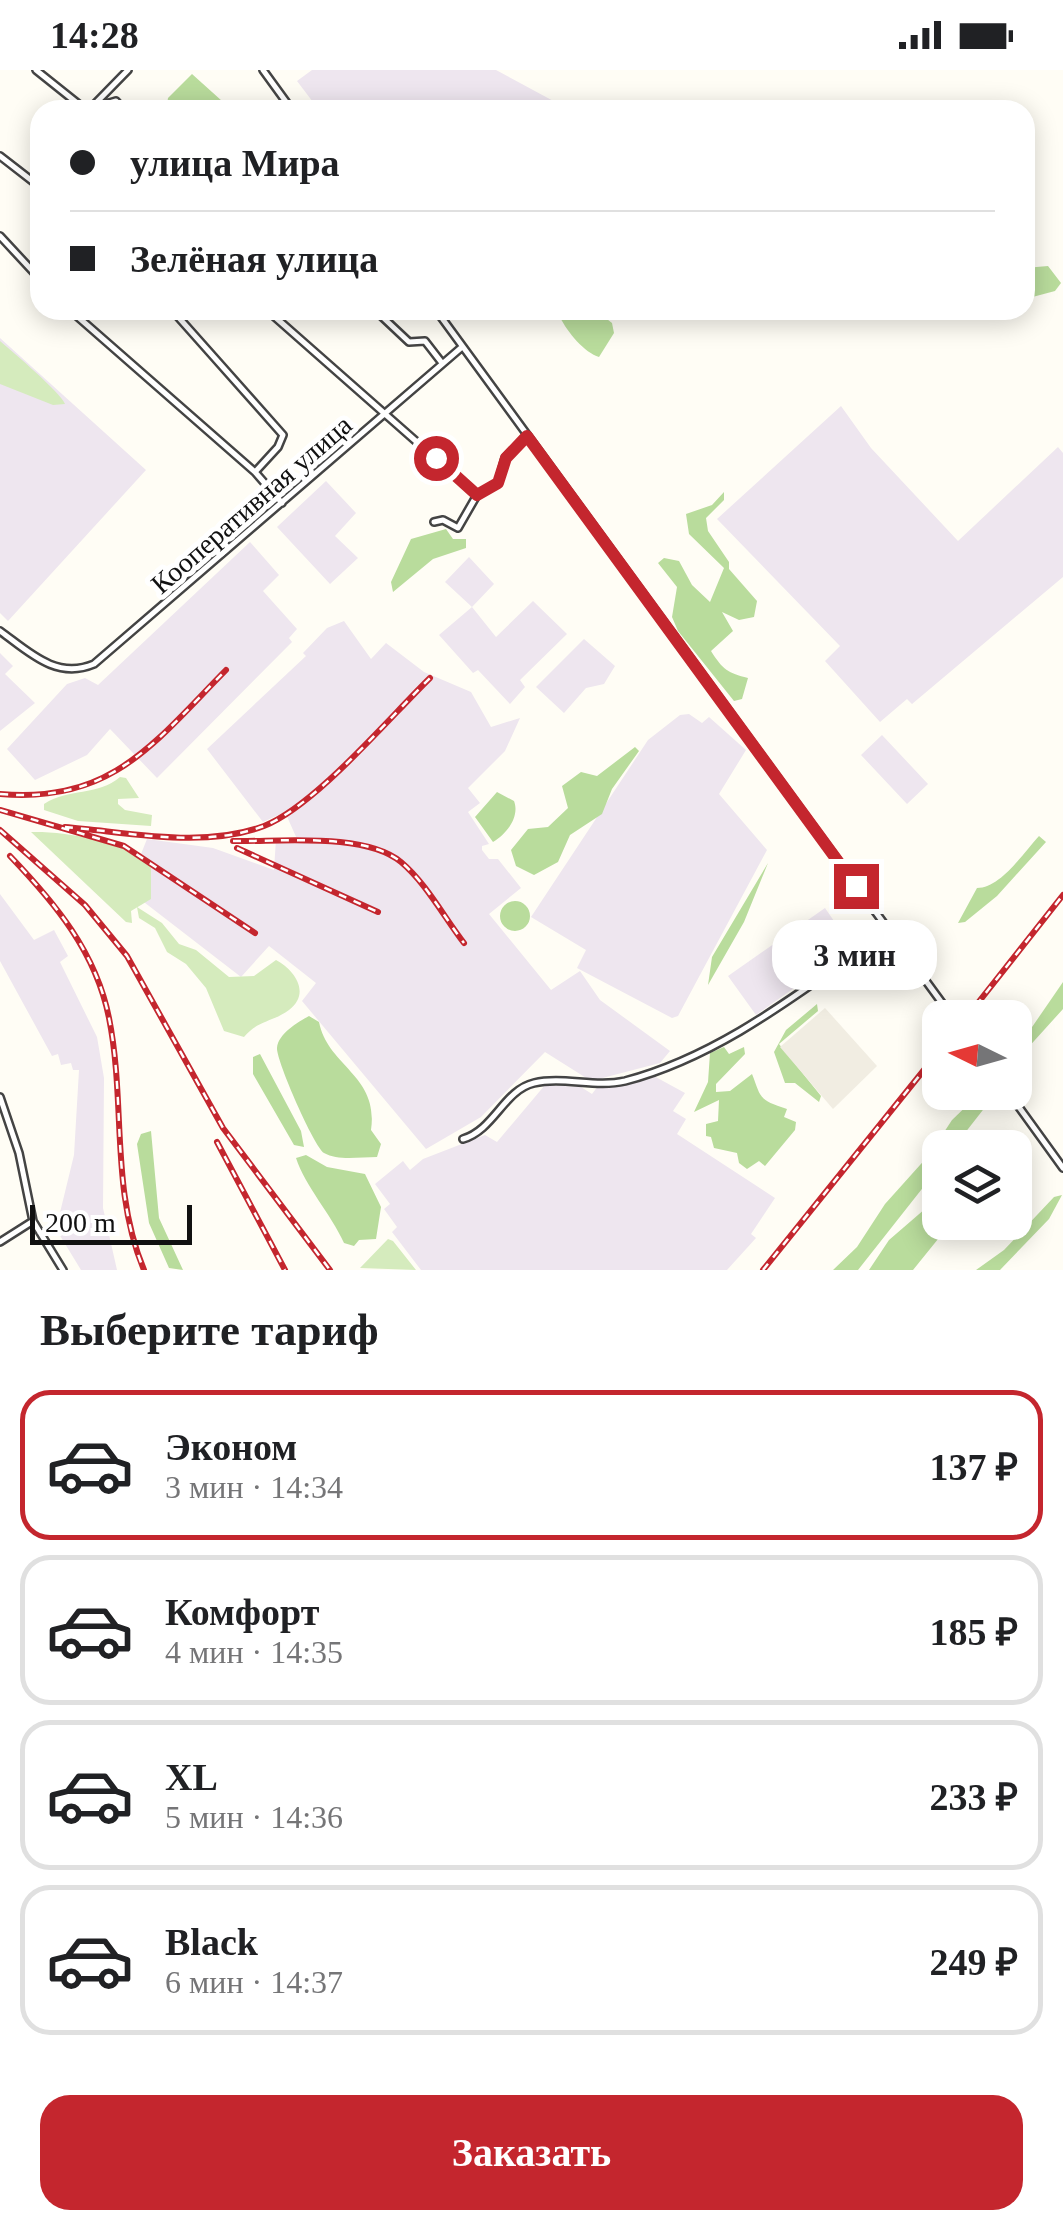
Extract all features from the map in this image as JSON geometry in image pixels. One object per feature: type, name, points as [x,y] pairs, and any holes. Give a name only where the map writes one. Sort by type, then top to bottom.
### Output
[{"type":"street","points":[[36,70],[76,100]]},
{"type":"street","points":[[99,100],[128,70]]},
{"type":"street","points":[[263,70],[285,100]]},
{"type":"street","points":[[110,89],[116,100]]},
{"type":"street","points":[[0,156],[30,180]]},
{"type":"street","points":[[0,236],[30,268]]},
{"type":"street","points":[[81,320],[255,472],[282,503]]},
{"type":"street","points":[[181,320],[283,434],[278,446],[255,472]]},
{"type":"street","points":[[277,320],[477,495]]},
{"type":"street","points":[[386,320],[409,342],[425,341],[442,363]]},
{"type":"street","points":[[443,320],[940,1000]]},
{"type":"street","name":"Кооперативная улица","points":[[0,631],[57,668],[94,664],[462,347]]},
{"type":"street","points":[[434,522],[443,520],[458,528],[477,495],[498,483],[506,458],[527,436]]},
{"type":"street","points":[[463,1138],[480,1132],[520,1091],[533,1084],[615,1083],[707,1050],[889,930]]},
{"type":"street","points":[[0,1097],[19,1154],[33,1221],[63,1270]]},
{"type":"street","points":[[1021,1110],[1063,1168]]},
{"type":"street","points":[[0,1242],[33,1221]]},
{"type":"shaded area","points":[[312,70],[496,70],[552,100],[311,100],[297,81]]},
{"type":"shaded area","points":[[0,338],[146,470],[8,621],[0,613]]},
{"type":"shaded area","points":[[841,406],[871,448],[958,541],[1058,447],[1063,453],[1063,577],[912,704],[907,699],[880,722],[825,661],[840,646],[717,519]]},
{"type":"shaded area","points":[[326,481],[356,513],[335,536],[358,558],[330,584],[277,527]]},
{"type":"shaded area","points":[[250,542],[279,575],[263,591],[297,629],[289,638],[292,642],[157,778],[110,729],[87,755],[35,780],[7,749],[67,684],[85,678],[98,685]]},
{"type":"shaded area","points":[[469,557],[494,584],[472,607],[445,582]]},
{"type":"shaded area","points":[[533,601],[567,634],[520,680],[525,687],[510,704],[478,670],[473,673],[439,635],[472,607],[496,637]]},
{"type":"shaded area","points":[[344,621],[371,659],[386,643],[424,672],[471,692],[491,727],[520,718],[505,751],[468,788],[480,803],[468,812],[489,844],[482,846],[482,850],[489,859],[498,859],[521,888],[489,914],[551,990],[580,971],[600,1000],[670,1051],[660,1063],[591,1081],[545,1052],[481,1117],[426,1149],[302,1001],[316,983],[269,946],[241,977],[127,889],[147,839],[213,848],[274,870],[276,839],[297,839],[285,812],[263,822],[207,749],[306,656],[303,653],[327,628]]},
{"type":"shaded area","points":[[584,639],[615,666],[604,684],[586,688],[564,713],[536,687]]},
{"type":"shaded area","points":[[0,653],[13,666],[5,674],[35,703],[0,731]]},
{"type":"shaded area","points":[[689,714],[702,723],[709,717],[746,750],[719,794],[767,850],[678,1016],[672,1018],[577,968],[586,950],[531,917],[648,740],[680,715]]},
{"type":"shaded area","points":[[882,735],[928,784],[907,804],[861,755]]},
{"type":"shaded area","points":[[0,894],[34,940],[54,930],[68,956],[60,962],[97,1037],[104,1078],[103,1208],[117,1270],[81,1270],[56,1229],[74,1155],[79,1070],[73,1070],[71,1063],[61,1065],[58,1054],[52,1056],[0,961]]},
{"type":"shaded area","points":[[825,908],[852,947],[756,1015],[728,976]]},
{"type":"shaded area","points":[[825,1008],[877,1066],[833,1109],[780,1047]]},
{"type":"shaded area","points":[[652,1075],[685,1093],[673,1111],[686,1119],[677,1134],[775,1198],[751,1234],[756,1238],[727,1270],[421,1270],[392,1232],[397,1227],[384,1209],[390,1204],[375,1184],[403,1161],[410,1170],[423,1159],[485,1135],[497,1142],[545,1085],[581,1087],[592,1094],[598,1086]]},
{"type":"green space","points":[[192,74],[221,100],[168,100]]},
{"type":"green space","points":[[1048,266],[1061,283],[1055,291],[1035,296],[1035,267]]},
{"type":"green space","points":[[562,320],[608,320],[614,333],[599,357],[582,347]]},
{"type":"green space","points":[[0,341],[65,404],[53,405],[0,384]]},
{"type":"green space","points":[[724,492],[724,500],[706,518],[708,531],[729,562],[729,569],[757,601],[754,617],[739,620],[722,612],[733,631],[711,651],[726,670],[748,678],[742,699],[734,701],[678,631],[672,617],[677,587],[658,563],[664,558],[679,561],[692,585],[710,602],[724,568],[689,534],[686,514],[712,505]]},
{"type":"green space","points":[[446,529],[453,539],[466,539],[466,548],[433,559],[393,592],[391,582],[411,539]]},
{"type":"green space","points":[[635,747],[639,751],[612,789],[602,814],[570,835],[558,862],[534,875],[516,866],[511,850],[528,829],[548,827],[568,808],[562,786],[581,772],[597,776]]},
{"type":"green space","points":[[120,777],[126,778],[139,798],[118,799],[118,804],[125,810],[152,815],[151,826],[78,821],[44,810],[44,804],[53,799],[102,787]]},
{"type":"green space","points":[[497,792],[514,801],[515,813],[507,829],[493,842],[475,817]]},
{"type":"green space","points":[[31,832],[77,836],[127,850],[151,867],[151,899],[131,911],[132,923],[126,922]]},
{"type":"green space","points":[[1039,836],[1046,842],[997,896],[965,922],[958,923],[977,888],[1003,876]]},
{"type":"green space","points":[[768,863],[744,922],[708,985],[712,957]]},
{"type":"green space","points":[[515,901],[529,910],[530,916],[521,930],[515,931],[501,922],[500,916],[509,902]]},
{"type":"green space","points":[[137,907],[162,923],[179,944],[196,950],[229,977],[254,976],[276,960],[298,982],[296,1003],[244,1037],[224,1031],[206,988],[186,964],[167,952],[155,928],[139,918]]},
{"type":"green space","points":[[1063,982],[1063,1009],[1032,1043],[1032,1027]]},
{"type":"green space","points":[[817,1004],[818,1011],[779,1044],[821,1096],[819,1102],[795,1083],[785,1083],[774,1052],[786,1030]]},
{"type":"green space","points":[[309,1016],[319,1022],[332,1050],[368,1096],[371,1130],[381,1144],[377,1157],[342,1158],[324,1153],[304,1120],[277,1048],[285,1033]]},
{"type":"green space","points":[[724,1047],[729,1054],[744,1047],[745,1054],[716,1084],[716,1092],[730,1091],[752,1074],[762,1096],[787,1109],[784,1117],[796,1122],[795,1130],[765,1166],[759,1161],[747,1169],[739,1163],[737,1153],[714,1148],[711,1137],[706,1136],[706,1124],[718,1121],[719,1100],[694,1112],[708,1082],[710,1053]]},
{"type":"green space","points":[[260,1054],[301,1131],[304,1147],[294,1145],[253,1074],[253,1057]]},
{"type":"green space","points":[[962,1110],[983,1110],[967,1130],[945,1130]]},
{"type":"green space","points":[[151,1131],[159,1218],[183,1270],[169,1268],[149,1223],[137,1144],[141,1134]]},
{"type":"green space","points":[[306,1155],[327,1167],[365,1174],[381,1207],[376,1239],[359,1240],[354,1246],[344,1243],[300,1169],[296,1158]]},
{"type":"green space","points":[[922,1163],[922,1189],[858,1270],[833,1270],[857,1247],[885,1204]]},
{"type":"green space","points":[[1062,1195],[1049,1219],[1032,1237],[1032,1220],[1054,1197]]},
{"type":"green space","points":[[922,1212],[922,1240],[937,1240],[913,1270],[869,1270],[889,1240]]},
{"type":"green space","points":[[388,1239],[393,1241],[416,1270],[360,1268]]},
{"type":"green space","points":[[1013,1240],[1029,1240],[1000,1270],[976,1270]]},
{"type":"railway","points":[[0,794],[73,789],[102,778],[153,744],[226,670]]},
{"type":"railway","points":[[65,827],[191,838],[241,833],[264,826],[284,816],[328,781],[430,678]]},
{"type":"railway","points":[[0,810],[124,846],[255,933]]},
{"type":"railway","points":[[0,830],[85,905],[127,956],[223,1128],[330,1270]]},
{"type":"railway","points":[[233,841],[344,842],[385,853],[419,880],[464,943]]},
{"type":"railway","points":[[237,848],[378,912]]},
{"type":"railway","points":[[10,856],[72,930],[103,994],[114,1050],[122,1177],[133,1239],[144,1270]]},
{"type":"railway","points":[[980,1000],[1063,895]]},
{"type":"railway","points":[[763,1270],[922,1072]]},
{"type":"railway","points":[[217,1142],[285,1270]]},
{"type":"route","points":[[436,458],[477,495],[498,483],[506,458],[527,436],[856,886]]}]
